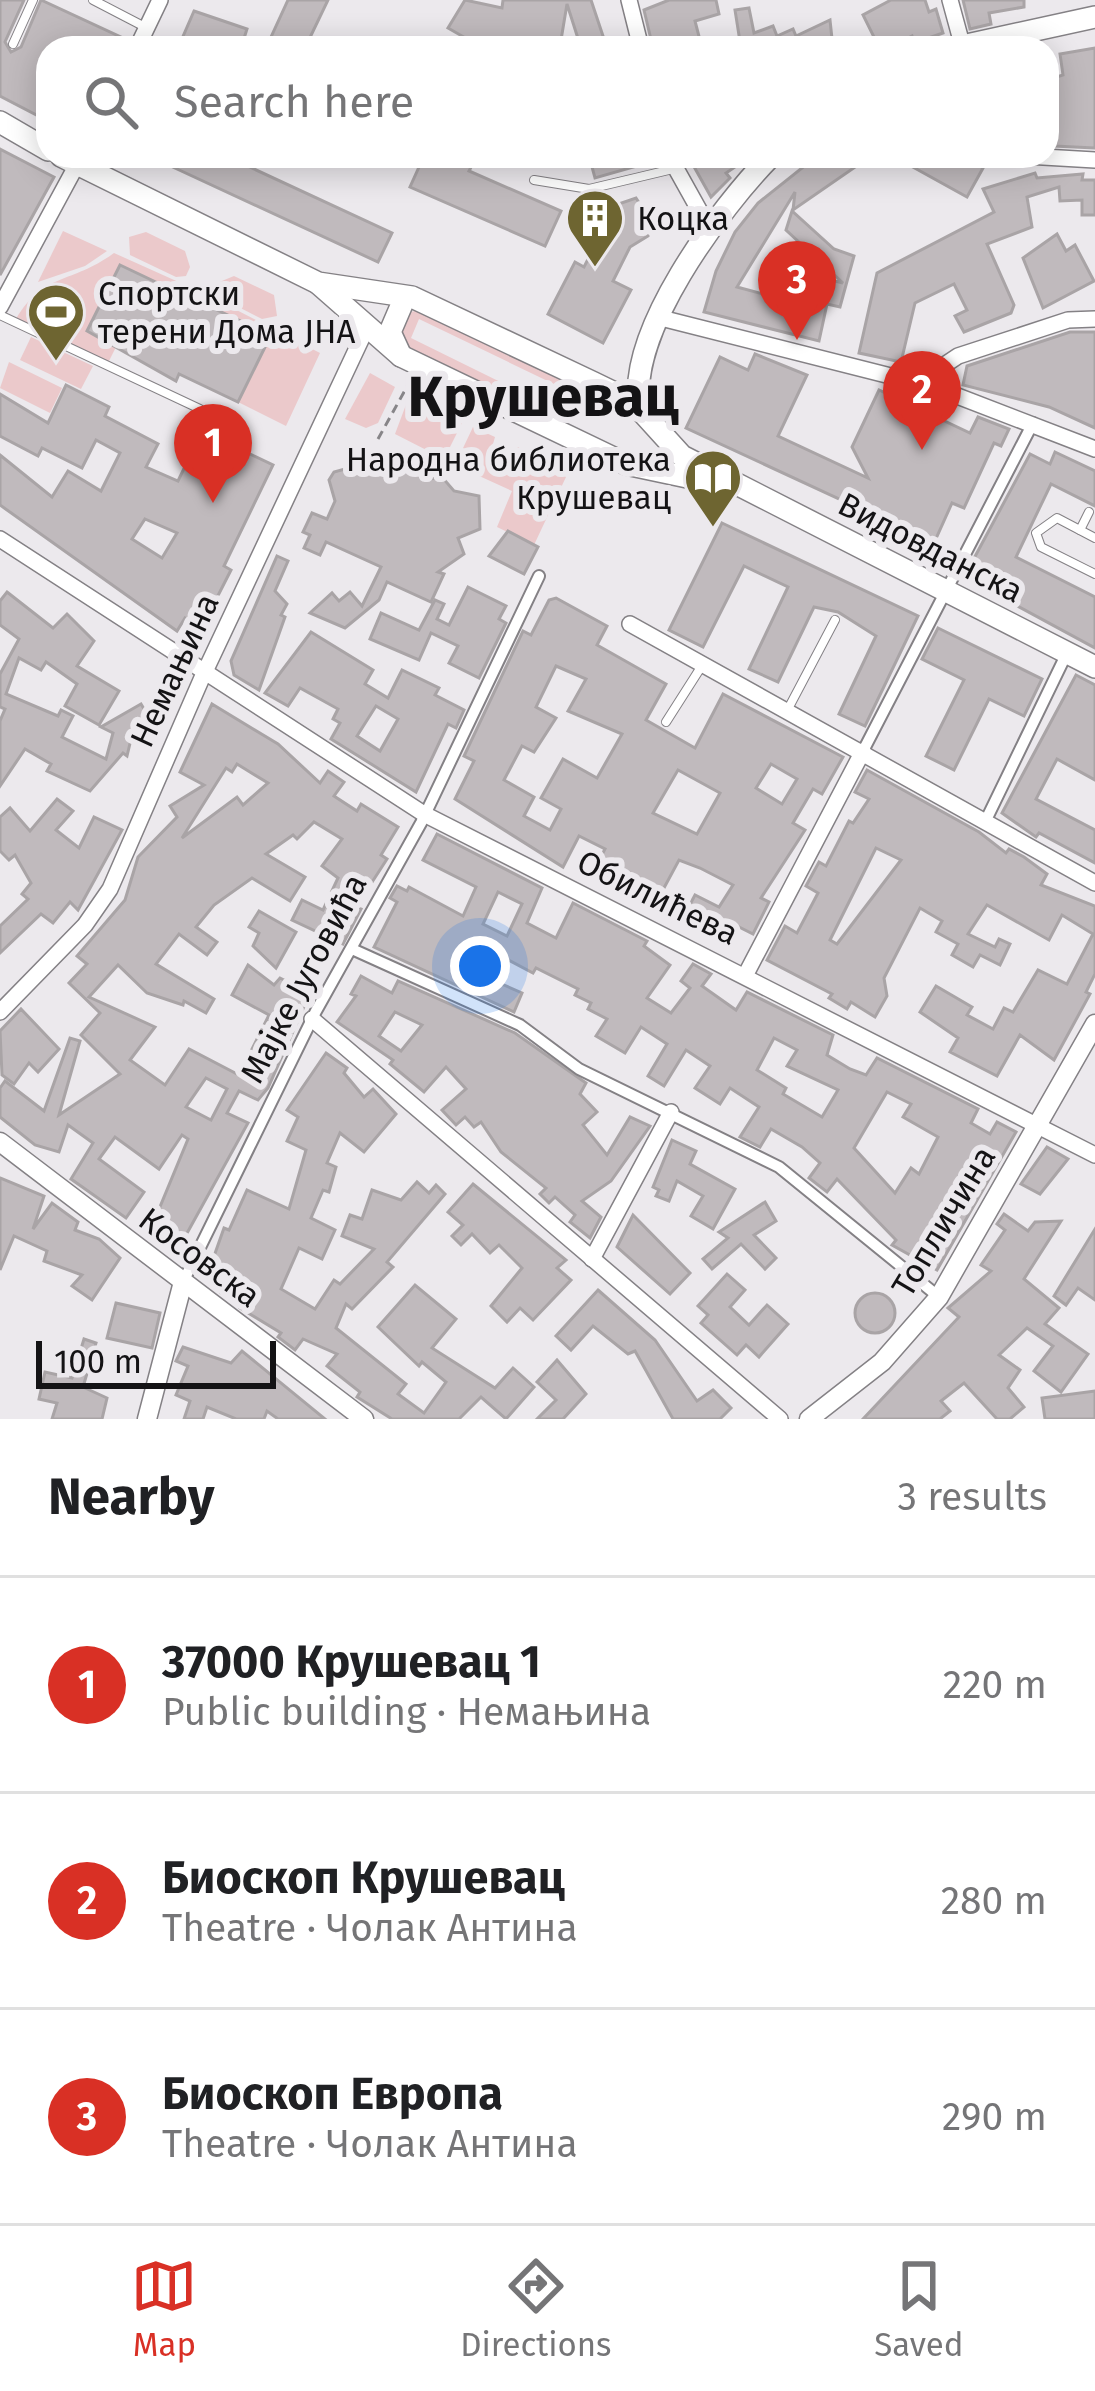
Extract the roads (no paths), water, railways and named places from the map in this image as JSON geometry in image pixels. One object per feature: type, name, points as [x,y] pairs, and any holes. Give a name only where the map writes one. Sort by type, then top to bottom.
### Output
[{"type":"main road","points":[[1003,36],[1095,16]]},
{"type":"main road","points":[[0,122],[36,143]]},
{"type":"main road","points":[[94,168],[318,283],[426,302]]},
{"type":"main road","points":[[602,452],[634,448],[644,434],[636,385],[643,356],[708,226],[760,168]]},
{"type":"main road","name":"Видовданска","points":[[318,283],[400,356],[637,467],[737,488]]},
{"type":"main road","points":[[367,327],[384,309],[426,302]]},
{"type":"main road","name":"Видовданска","points":[[426,302],[594,383],[641,412],[672,450],[737,488],[1095,667]]},
{"type":"main road","points":[[400,356],[390,332],[402,304]]},
{"type":"main road","points":[[594,383],[620,377],[643,356]]},
{"type":"street","points":[[142,36],[160,0]]},
{"type":"street","points":[[629,0],[638,36]]},
{"type":"street","points":[[950,0],[955,36]]},
{"type":"street","points":[[1059,158],[1095,160]]},
{"type":"street","points":[[0,311],[69,168]]},
{"type":"street","points":[[674,168],[708,226]]},
{"type":"street","points":[[661,318],[934,387],[1034,421],[1095,449]]},
{"type":"street","points":[[934,387],[946,364],[958,356],[1068,320],[1095,319]]},
{"type":"street","name":"Немањина","points":[[0,1012],[85,926],[110,889],[367,327]]},
{"type":"street","points":[[746,974],[1034,421]]},
{"type":"street","name":"Обилићева","points":[[0,538],[424,814],[1095,1155]]},
{"type":"street","name":"Мајке Југовића","points":[[147,1419],[183,1282],[312,1019],[424,814],[539,576]]},
{"type":"street","points":[[630,624],[1095,883]]},
{"type":"street","points":[[986,820],[1067,653]]},
{"type":"street","points":[[352,949],[520,1025],[579,1069],[779,1166],[939,1297]]},
{"type":"street","points":[[312,1019],[780,1419]]},
{"type":"street","name":"Топличина","points":[[809,1419],[882,1363],[939,1297],[1095,1024]]},
{"type":"street","points":[[592,1259],[671,1112]]},
{"type":"street","name":"Косовска","points":[[0,1142],[364,1419]]},
{"type":"lane","points":[[13,44],[33,0]]},
{"type":"lane","points":[[93,0],[146,28]]},
{"type":"lane","points":[[534,181],[589,188],[652,168]]},
{"type":"lane","points":[[0,311],[200,409]]},
{"type":"lane","points":[[1080,530],[1089,512]]},
{"type":"lane","points":[[1095,538],[1049,519],[1036,533],[1036,541],[1095,574]]},
{"type":"lane","points":[[788,709],[835,620]]},
{"type":"lane","points":[[666,722],[704,663]]},
{"type":"place","name":"Коцка","points":[[595,269]]},
{"type":"place","name":"Биоскоп Европа","points":[[797,340]]},
{"type":"place","name":"Спортски терени Дома ЈНА","points":[[56,363]]},
{"type":"place","name":"Биоскоп Крушевац","points":[[922,450]]},
{"type":"place","name":"37000 Крушевац 1","points":[[213,503]]},
{"type":"place","name":"Народна библиотека Крушевац","points":[[713,529]]},
{"type":"district","name":"Крушевац","points":[[543,396]]}]
